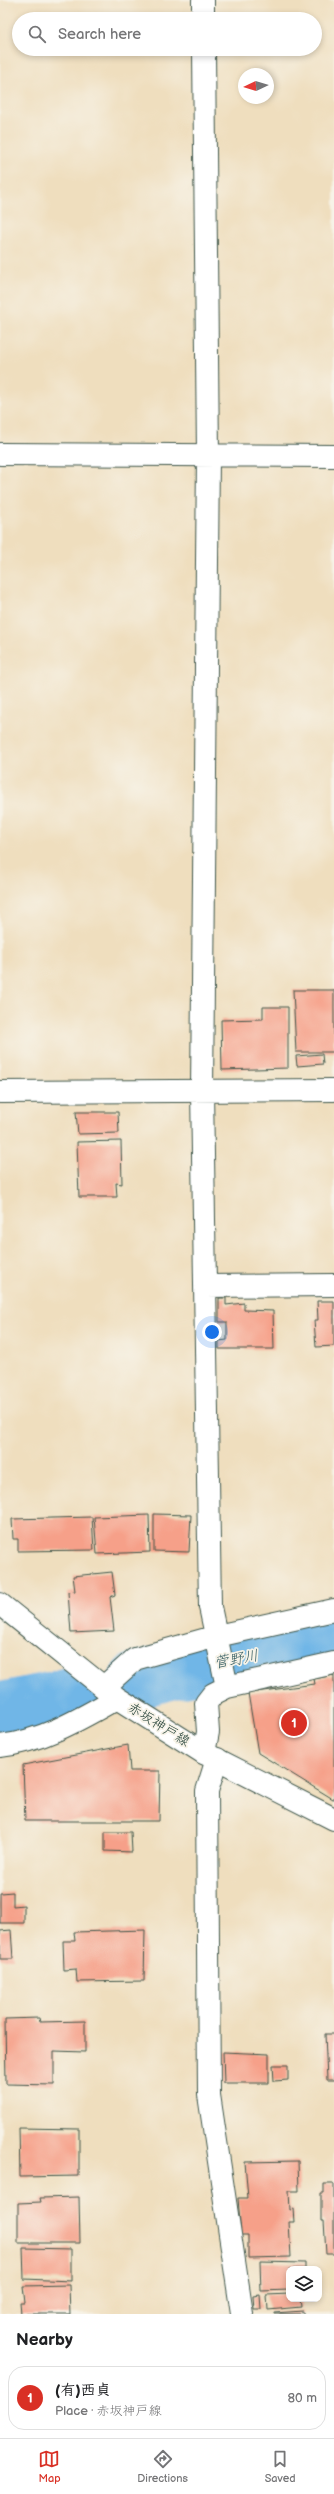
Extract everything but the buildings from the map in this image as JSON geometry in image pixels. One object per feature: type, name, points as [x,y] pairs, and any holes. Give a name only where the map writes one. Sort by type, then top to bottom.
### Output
[{"type":"street","points":[[203,0],[203,12]]},
{"type":"street","points":[[204,56],[208,456],[202,1090],[210,1607],[226,1681]]},
{"type":"street","points":[[0,454],[334,456]]},
{"type":"street","points":[[0,1092],[334,1090]]},
{"type":"street","points":[[205,1286],[334,1285]]},
{"type":"street","name":"赤坂神戸線","points":[[0,1604],[110,1693],[211,1756],[334,1819]]},
{"type":"street","points":[[0,1746],[11,1744],[70,1725],[110,1693],[135,1660],[218,1642],[334,1610]]},
{"type":"street","points":[[242,2314],[209,2095],[207,1791],[211,1756],[206,1703],[226,1681],[334,1663]]},
{"type":"waterway","name":"菅野川","points":[[137,1680],[180,1669],[265,1654],[334,1635]]},
{"type":"waterway","name":"菅野川","points":[[0,1711],[72,1696]]},
{"type":"place","name":"(有)西貞","points":[[294,1723]]}]
